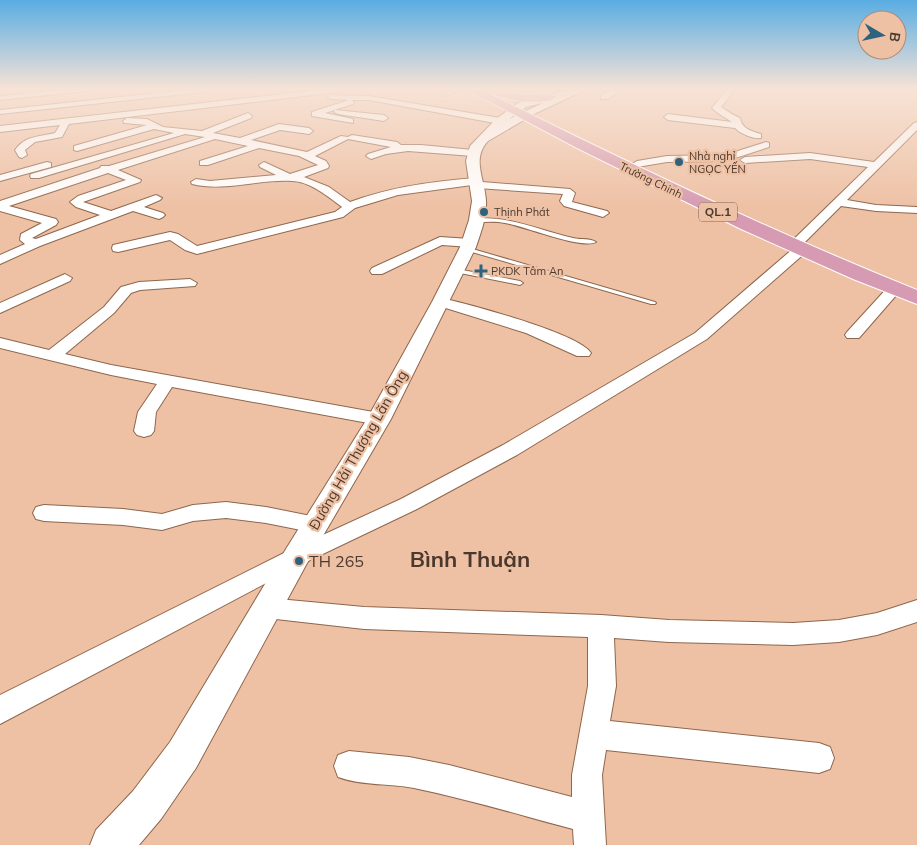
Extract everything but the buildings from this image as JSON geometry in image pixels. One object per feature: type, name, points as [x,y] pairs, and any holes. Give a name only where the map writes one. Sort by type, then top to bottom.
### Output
[{"type":"highway","points":[[490,135],[516,128]]},
{"type":"highway","points":[[536,128],[558,133]]},
{"type":"highway","name":"Trường Chinh","points":[[551,128],[722,214],[917,290]]},
{"type":"highway","name":"Trường Chinh","points":[[560,128],[637,164],[800,246],[917,298]]},
{"type":"street","points":[[22,155],[20,150],[26,143],[36,138],[59,135],[63,128]]},
{"type":"street","points":[[77,148],[146,128]]},
{"type":"street","points":[[166,128],[307,156],[322,163],[324,166],[291,177],[210,184],[196,182]]},
{"type":"street","points":[[173,130],[178,128]]},
{"type":"street","points":[[202,134],[216,128]]},
{"type":"street","points":[[240,142],[275,128]]},
{"type":"street","points":[[290,128],[309,131]]},
{"type":"street","points":[[468,128],[490,135]]},
{"type":"street","points":[[307,156],[348,138],[387,143],[424,153],[490,135],[499,128]]},
{"type":"street","points":[[741,128],[747,133],[758,136]]},
{"type":"street","points":[[0,710],[296,557],[409,504],[510,450],[630,380],[711,329],[800,246],[840,202],[913,128]]},
{"type":"street","points":[[35,176],[187,132]]},
{"type":"street","name":"Đường Hải Thượng Lãn Ông","points":[[111,845],[166,780],[199,728],[296,557],[379,419],[441,302],[468,246],[480,207],[472,161],[490,135]]},
{"type":"street","points":[[0,206],[60,184],[215,137]]},
{"type":"street","points":[[204,163],[257,145]]},
{"type":"street","points":[[637,164],[667,159],[726,158],[766,145]]},
{"type":"street","points":[[371,156],[386,149],[400,147]]},
{"type":"street","points":[[745,160],[810,156],[876,165]]},
{"type":"street","points":[[0,178],[80,158],[136,180],[82,198],[76,202],[111,215]]},
{"type":"street","points":[[264,165],[325,189],[349,207]]},
{"type":"street","points":[[118,248],[170,236],[175,237],[193,250],[339,215],[349,207],[382,194],[405,189],[477,183],[566,191],[569,193],[566,201],[568,204],[603,213]]},
{"type":"street","points":[[0,260],[36,243],[156,198]]},
{"type":"street","points":[[840,202],[876,208],[917,210]]},
{"type":"street","points":[[0,206],[52,222],[25,237],[26,240],[36,243]]},
{"type":"street","points":[[133,206],[160,215]]},
{"type":"street","points":[[377,271],[440,241],[468,246]]},
{"type":"street","points":[[135,255],[185,245]]},
{"type":"street","points":[[0,309],[65,278]]},
{"type":"street","points":[[53,355],[109,310],[126,290],[139,286],[190,283]]},
{"type":"street","points":[[853,335],[894,289]]},
{"type":"street","points":[[441,302],[494,316],[543,332],[583,353]]},
{"type":"street","points":[[0,343],[111,370],[379,419]]},
{"type":"street","points":[[144,431],[147,412],[168,380]]},
{"type":"street","points":[[44,513],[123,517],[162,522],[202,512],[226,510],[316,524]]},
{"type":"street","points":[[267,608],[364,618],[602,626],[669,631],[793,634],[839,631],[877,624],[917,611]]},
{"type":"street","points":[[349,766],[409,772],[448,780],[589,831],[587,775],[602,686],[602,626]]},
{"type":"street","points":[[594,734],[819,758]]},
{"type":"lane","points":[[468,246],[505,221],[574,240],[593,242]]},
{"type":"lane","points":[[468,246],[520,283]]},
{"type":"lane","points":[[468,246],[653,303]]},
{"type":"place","name":"Nhà nghỉ NGỌC YẾN","points":[[679,162]]},
{"type":"place","name":"Thịnh Phát","points":[[484,212]]},
{"type":"place","name":"PKDK Tâm An","points":[[481,271]]},
{"type":"place","name":"TH 265","points":[[299,561]]},
{"type":"district","name":"Bình Thuận","points":[[470,559]]}]
